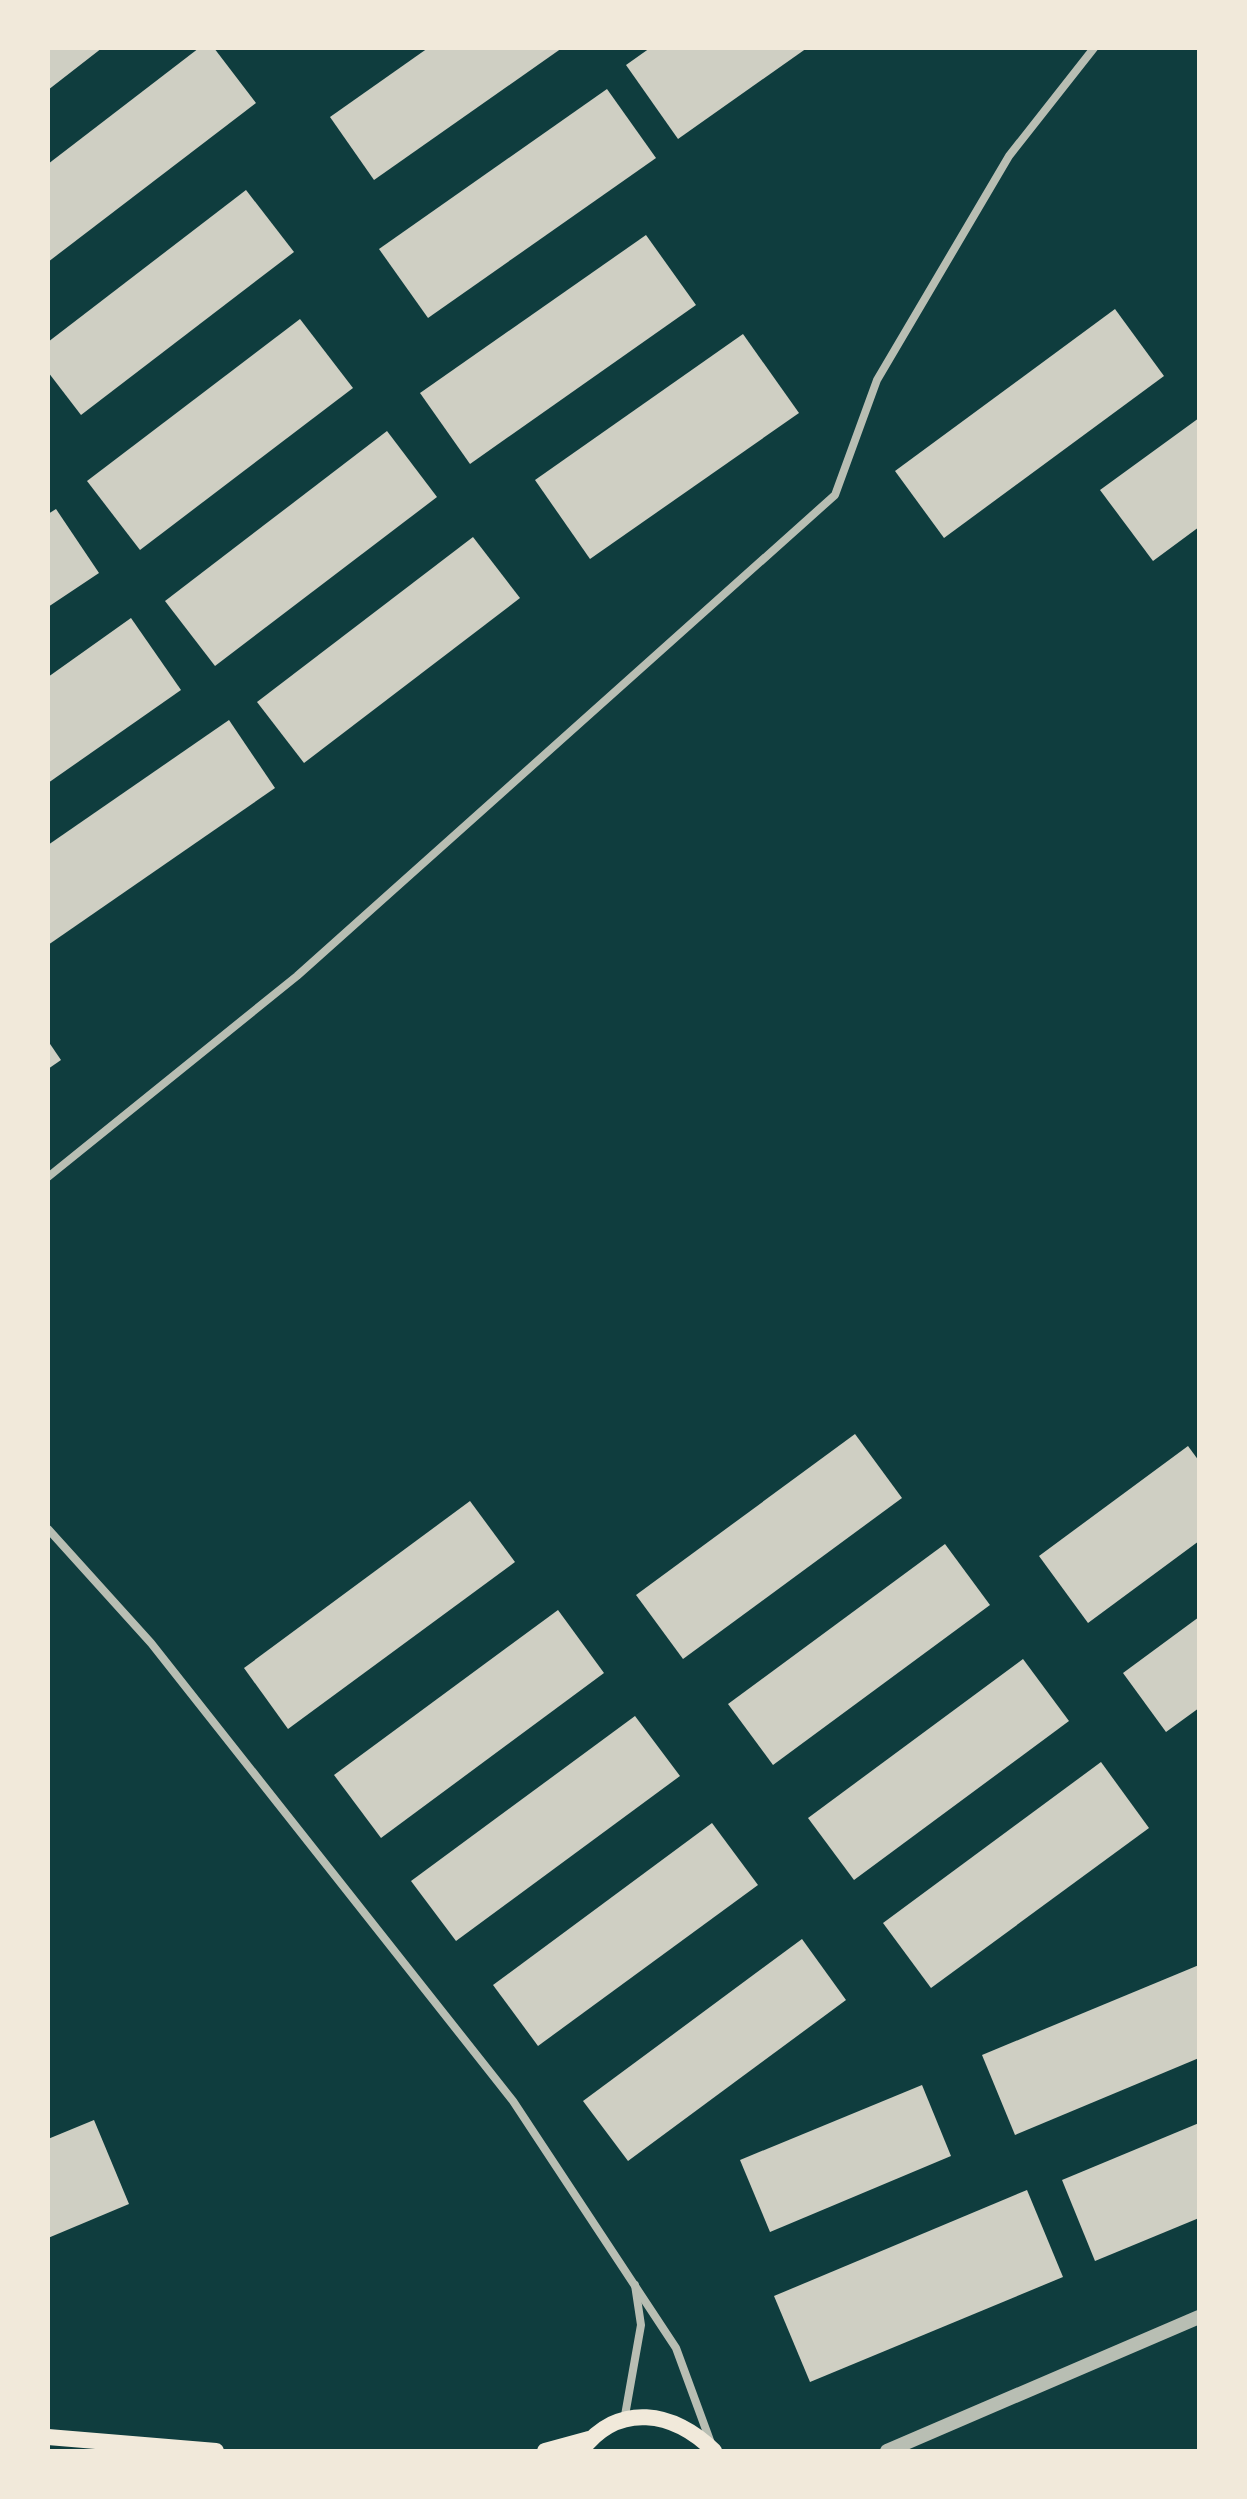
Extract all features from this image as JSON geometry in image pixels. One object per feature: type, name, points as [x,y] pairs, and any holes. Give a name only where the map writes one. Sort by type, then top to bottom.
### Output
[{"type":"main road","points":[[545,2451],[585,2445],[612,2423],[640,2416],[668,2419],[694,2431],[714,2451]]},
{"type":"main road","points":[[48,2437],[216,2451]]},
{"type":"street","points":[[48,1177],[297,976],[835,495],[877,380],[1009,156],[1094,48]]},
{"type":"street","points":[[48,1529],[151,1643],[513,2101],[676,2348],[714,2451]]},
{"type":"street","points":[[624,2421],[641,2325],[634,2280]]},
{"type":"street","points":[[887,2451],[1199,2317]]},
{"type":"building","points":[[48,48],[102,48],[48,90]]},
{"type":"building","points":[[199,48],[214,48],[256,103],[48,262],[48,164]]},
{"type":"building","points":[[428,48],[562,48],[374,180],[330,117]]},
{"type":"building","points":[[650,48],[807,48],[678,139],[626,65]]},
{"type":"building","points":[[607,89],[656,158],[428,318],[379,249]]},
{"type":"building","points":[[246,190],[294,252],[81,415],[48,372],[48,342]]},
{"type":"building","points":[[646,235],[696,305],[470,464],[420,393]]},
{"type":"building","points":[[1115,309],[1164,376],[944,538],[895,471]]},
{"type":"building","points":[[300,319],[353,388],[140,550],[87,481]]},
{"type":"building","points":[[743,334],[799,413],[590,559],[535,480]]},
{"type":"building","points":[[1199,418],[1199,527],[1153,561],[1100,490]]},
{"type":"building","points":[[387,431],[437,497],[215,666],[165,601]]},
{"type":"building","points":[[56,509],[99,573],[48,607],[48,514]]},
{"type":"building","points":[[473,537],[520,598],[304,763],[257,702]]},
{"type":"building","points":[[131,618],[181,690],[48,783],[48,677]]},
{"type":"building","points":[[229,720],[275,788],[48,945],[48,845]]},
{"type":"building","points":[[48,1041],[61,1060],[48,1069]]},
{"type":"building","points":[[855,1434],[902,1498],[683,1659],[636,1595]]},
{"type":"building","points":[[1188,1446],[1199,1461],[1199,1541],[1088,1623],[1039,1556]]},
{"type":"building","points":[[470,1501],[515,1562],[288,1729],[244,1668]]},
{"type":"building","points":[[945,1544],[990,1605],[773,1765],[728,1704]]},
{"type":"building","points":[[558,1610],[604,1673],[381,1838],[334,1775]]},
{"type":"building","points":[[1199,1617],[1199,1708],[1166,1732],[1123,1673]]},
{"type":"building","points":[[1023,1659],[1069,1721],[854,1880],[808,1818]]},
{"type":"building","points":[[635,1716],[680,1776],[456,1941],[411,1881]]},
{"type":"building","points":[[1101,1762],[1149,1828],[931,1988],[883,1923]]},
{"type":"building","points":[[712,1823],[758,1885],[538,2046],[493,1985]]},
{"type":"building","points":[[802,1939],[846,2000],[628,2161],[583,2101]]},
{"type":"building","points":[[1199,1965],[1199,2058],[1015,2135],[982,2055]]},
{"type":"building","points":[[922,2085],[951,2156],[770,2232],[740,2160]]},
{"type":"building","points":[[94,2120],[129,2204],[48,2238],[48,2139]]},
{"type":"building","points":[[1199,2123],[1199,2218],[1095,2261],[1062,2180]]},
{"type":"building","points":[[1027,2190],[1063,2277],[810,2382],[774,2296]]}]
